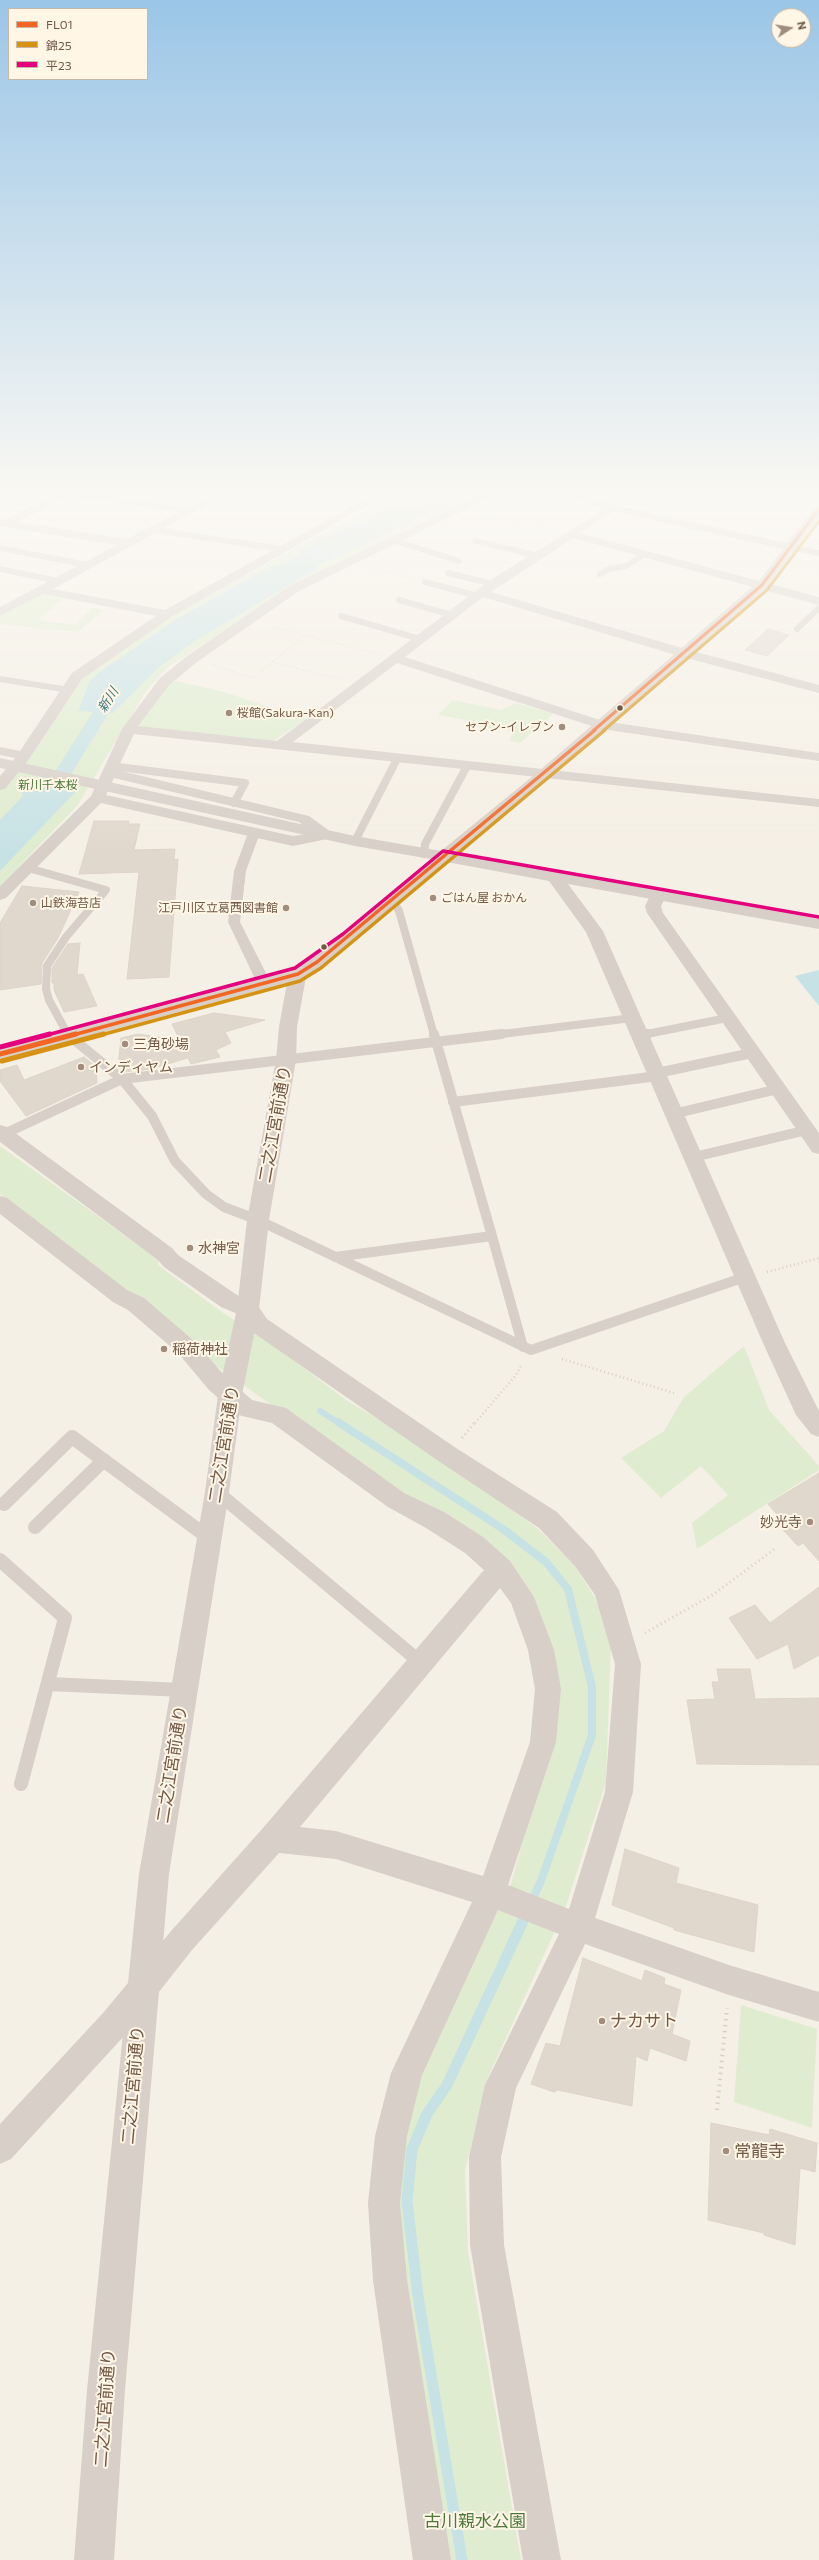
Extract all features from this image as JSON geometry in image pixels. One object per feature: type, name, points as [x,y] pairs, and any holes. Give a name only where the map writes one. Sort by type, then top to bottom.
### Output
[{"type":"street","points":[[0,895],[98,798],[129,729],[164,682],[192,659],[257,613]]},
{"type":"street","points":[[547,613],[684,653],[819,689]]},
{"type":"street","points":[[0,1054],[298,974],[348,940],[393,900],[544,774],[729,613]]},
{"type":"street","points":[[3,779],[24,756],[78,676],[166,614]]},
{"type":"street","points":[[279,746],[452,615]]},
{"type":"street","points":[[394,658],[601,725],[819,757]]},
{"type":"street","points":[[129,729],[397,759],[819,803]]},
{"type":"street","points":[[0,750],[24,756]]},
{"type":"street","points":[[0,763],[355,841],[556,879],[819,924]]},
{"type":"street","points":[[110,769],[234,803],[304,819],[327,835]]},
{"type":"street","points":[[98,798],[293,841],[327,835]]},
{"type":"street","points":[[254,833],[240,871],[234,922],[264,983]]},
{"type":"street","points":[[556,879],[594,931],[673,1114],[694,1157],[745,1277],[808,1415],[819,1427]]},
{"type":"street","points":[[658,896],[653,906],[655,913],[727,1018],[819,1147]]},
{"type":"street","name":"二之江宮前通り","points":[[94,2560],[106,2390],[142,1990],[154,1874],[217,1492],[230,1395],[248,1309],[258,1220],[286,1060],[288,1027],[298,974]]},
{"type":"street","points":[[2,1133],[165,1254],[172,1261],[229,1301],[248,1309],[258,1325],[448,1455],[548,1520],[584,1558],[606,1590],[624,1646],[628,1664],[619,1792],[564,1922],[501,2085],[485,2156],[487,2245],[542,2560]]},
{"type":"street","points":[[0,1203],[120,1296],[136,1304],[186,1347],[230,1395],[246,1408],[278,1415],[396,1500],[435,1520],[474,1545],[501,1570],[521,1597],[533,1626],[546,1668],[548,1689],[543,1742],[500,1896],[407,2073],[391,2136],[384,2203],[390,2280],[432,2560]]},
{"type":"street","points":[[0,2148],[114,2024],[182,1940],[274,1838],[420,1662],[501,1570]]},
{"type":"street","points":[[274,1838],[336,1845],[500,1896],[564,1922],[729,1980],[819,2007]]},
{"type":"lane","points":[[447,613],[452,615]]},
{"type":"lane","points":[[797,628],[813,613]]},
{"type":"lane","points":[[341,616],[420,639]]},
{"type":"lane","points":[[0,679],[69,690]]},
{"type":"lane","points":[[355,841],[397,759]]},
{"type":"lane","points":[[424,854],[425,844],[467,766]]},
{"type":"lane","points":[[110,769],[244,783],[234,803]]},
{"type":"lane","points":[[28,868],[106,890],[66,937],[46,966],[46,989],[49,1000],[68,1035],[122,1079],[152,1116],[175,1161],[206,1194],[224,1207],[258,1220],[527,1348],[745,1277]]},
{"type":"lane","points":[[393,900],[399,911],[492,1236],[527,1348]]},
{"type":"lane","points":[[2,1133],[122,1079],[436,1042],[727,1018]]},
{"type":"lane","points":[[454,1102],[657,1075],[752,1053]]},
{"type":"lane","points":[[673,1114],[778,1089]]},
{"type":"lane","points":[[694,1157],[807,1130]]},
{"type":"lane","points":[[335,1257],[492,1236]]},
{"type":"lane","points":[[4,1504],[72,1437],[209,1538]]},
{"type":"lane","points":[[35,1528],[104,1460]]},
{"type":"lane","points":[[217,1492],[420,1662]]},
{"type":"lane","points":[[0,1560],[65,1618],[21,1784]]},
{"type":"lane","points":[[48,1684],[184,1690]]},
{"type":"path","points":[[247,620],[394,658]]},
{"type":"path","points":[[192,659],[252,678],[305,635]]},
{"type":"path","points":[[272,662],[359,684]]},
{"type":"path","points":[[745,1277],[819,1258]]},
{"type":"path","points":[[448,1455],[516,1375],[527,1348],[674,1393]]},
{"type":"path","points":[[624,1646],[714,1594],[776,1548]]},
{"type":"path","points":[[717,2110],[729,1980]]},
{"type":"green space","points":[[5,613],[45,613],[38,620],[76,625],[87,613],[100,613],[78,632],[0,624],[0,616]]},
{"type":"green space","name":"新川千本桜","points":[[250,613],[168,667],[146,691],[77,806],[0,886],[0,790],[82,676],[172,614]]},
{"type":"green space","points":[[168,679],[224,692],[306,719],[272,742],[134,727]]},
{"type":"green space","points":[[453,700],[501,710],[516,703],[553,714],[520,743],[510,741],[512,733],[505,729],[469,726],[466,720],[438,715]]},
{"type":"green space","name":"古川親水公園","points":[[0,1146],[159,1260],[158,1265],[223,1313],[264,1338],[346,1400],[443,1458],[538,1529],[574,1564],[595,1598],[611,1642],[606,1782],[565,1909],[489,2075],[465,2170],[468,2251],[521,2560],[442,2560],[394,2202],[415,2076],[510,1887],[529,1819],[551,1756],[520,1581],[215,1365],[124,1290],[0,1194]]},
{"type":"green space","points":[[744,1346],[769,1410],[819,1466],[819,1470],[697,1549],[692,1523],[728,1495],[701,1466],[661,1498],[621,1458],[664,1431],[684,1397]]},
{"type":"green space","points":[[741,2005],[817,2029],[812,2128],[734,2102]]},
{"type":"water","points":[[186,613],[241,613],[196,640],[159,667],[113,713],[78,711],[90,681],[100,672]]},
{"type":"water","points":[[31,781],[76,791],[0,871],[0,820],[23,796],[22,793]]},
{"type":"water","points":[[819,970],[819,1006],[795,976]]},
{"type":"building","points":[[768,629],[789,635],[767,656],[745,650]]},
{"type":"building","points":[[94,821],[129,821],[128,824],[140,824],[134,850],[175,849],[174,860],[178,859],[169,977],[127,979],[139,872],[79,874]]},
{"type":"building","points":[[22,886],[79,892],[58,938],[42,963],[41,984],[0,990],[0,923]]},
{"type":"building","points":[[80,943],[77,975],[83,974],[97,1006],[64,1012],[54,990],[54,983],[52,983],[52,968],[68,944]]},
{"type":"building","points":[[214,1013],[265,1020],[225,1032],[231,1043],[216,1050],[220,1057],[191,1064],[188,1058],[150,1069],[124,1072],[118,1067],[121,1038],[138,1034],[180,1040],[172,1024]]},
{"type":"building","points":[[84,1057],[96,1067],[97,1083],[26,1116],[0,1081],[0,1070],[17,1065],[24,1080]]},
{"type":"building","points":[[819,1473],[819,1561],[803,1543],[798,1546],[775,1521],[780,1518],[768,1504]]},
{"type":"building","points":[[819,1587],[819,1655],[794,1669],[788,1644],[757,1659],[729,1618],[755,1605],[770,1623]]},
{"type":"building","points":[[717,1669],[750,1669],[755,1699],[819,1698],[819,1765],[697,1764],[687,1700],[715,1699],[712,1682],[719,1682]]},
{"type":"building","points":[[625,1849],[679,1868],[676,1883],[758,1905],[754,1952],[674,1930],[674,1928],[612,1905]]},
{"type":"building","points":[[583,1958],[642,1981],[645,1970],[665,1978],[664,1984],[681,1990],[672,2034],[690,2041],[686,2061],[650,2048],[647,2061],[636,2056],[632,2106],[558,2090],[554,2092],[531,2084],[546,2043],[560,2046]]},
{"type":"building","points":[[711,2123],[769,2135],[770,2129],[817,2143],[815,2172],[800,2168],[795,2245],[764,2235],[764,2233],[708,2220]]},
{"type":"waterway","name":"新川","points":[[0,845],[53,789],[119,683]]},
{"type":"waterway","points":[[320,1411],[339,1423]]},
{"type":"waterway","points":[[338,1422],[503,1529],[546,1562],[568,1589],[592,1687],[592,1735],[541,1881],[522,1922]]},
{"type":"waterway","points":[[462,2560],[418,2296],[407,2201],[412,2149],[427,2114],[447,2085],[523,1921]]},
{"type":"transit line","name":"FL01","points":[[0,1054],[298,974],[317,962],[544,774],[729,613]]},
{"type":"transit line","name":"錦25","points":[[2,1061],[300,981],[321,968],[548,779],[740,613]]},
{"type":"transit line","name":"平23","points":[[0,1047],[295,968],[343,934],[443,851],[819,917]]},
{"type":"place","name":"桜館(Sakura-Kan)","points":[[229,713]]},
{"type":"place","name":"セブン-イレブン","points":[[562,727]]},
{"type":"place","name":"ごはん屋 おかん","points":[[433,898]]},
{"type":"place","name":"山鉄海苔店","points":[[33,903]]},
{"type":"place","name":"江戸川区立葛西図書館","points":[[286,908]]},
{"type":"place","name":"三角砂場","points":[[125,1044]]},
{"type":"place","name":"インディヤム","points":[[81,1067]]},
{"type":"place","name":"水神宮","points":[[190,1248]]},
{"type":"place","name":"稲荷神社","points":[[164,1349]]},
{"type":"place","name":"妙光寺","points":[[810,1522]]},
{"type":"place","name":"ナカサト","points":[[602,2021]]},
{"type":"place","name":"常龍寺","points":[[726,2151]]}]
